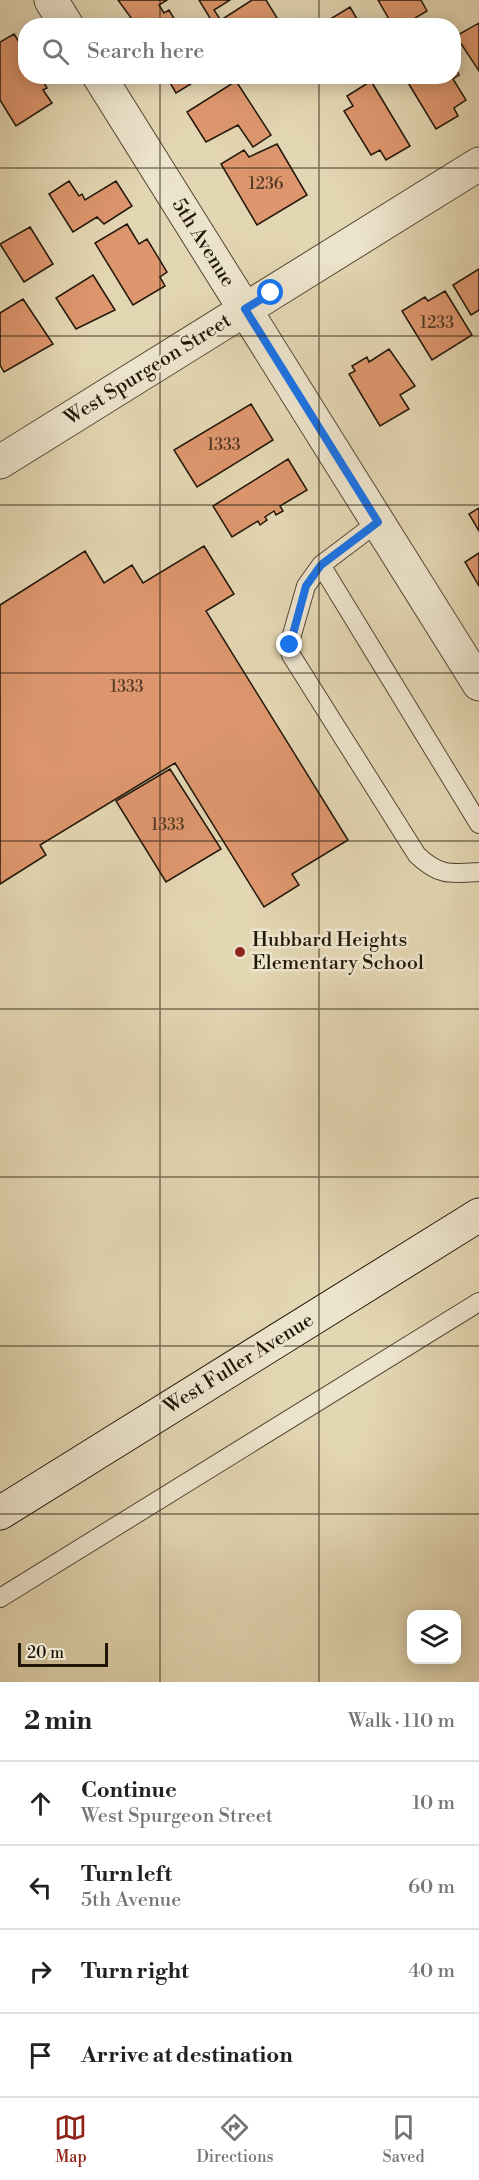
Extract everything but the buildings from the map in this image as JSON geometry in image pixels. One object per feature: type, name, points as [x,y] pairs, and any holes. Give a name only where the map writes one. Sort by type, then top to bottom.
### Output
[{"type":"street","points":[[51,0],[62,18]]},
{"type":"street","name":"5th Avenue","points":[[104,84],[478,679]]},
{"type":"street","name":"West Spurgeon Street","points":[[0,462],[479,164]]},
{"type":"street","name":"West Fuller Avenue","points":[[0,1513],[479,1215]]},
{"type":"lane","points":[[378,522],[321,565],[306,586],[290,645],[291,655],[417,855],[430,868],[448,874],[479,872]]},
{"type":"lane","points":[[321,565],[479,824]]},
{"type":"lane","points":[[0,1598],[479,1302]]},
{"type":"place","name":"Hubbard Heights Elementary School","points":[[240,952]]},
{"type":"route","points":[[271,293],[245,309],[378,522],[321,565],[306,586],[290,645]]}]
